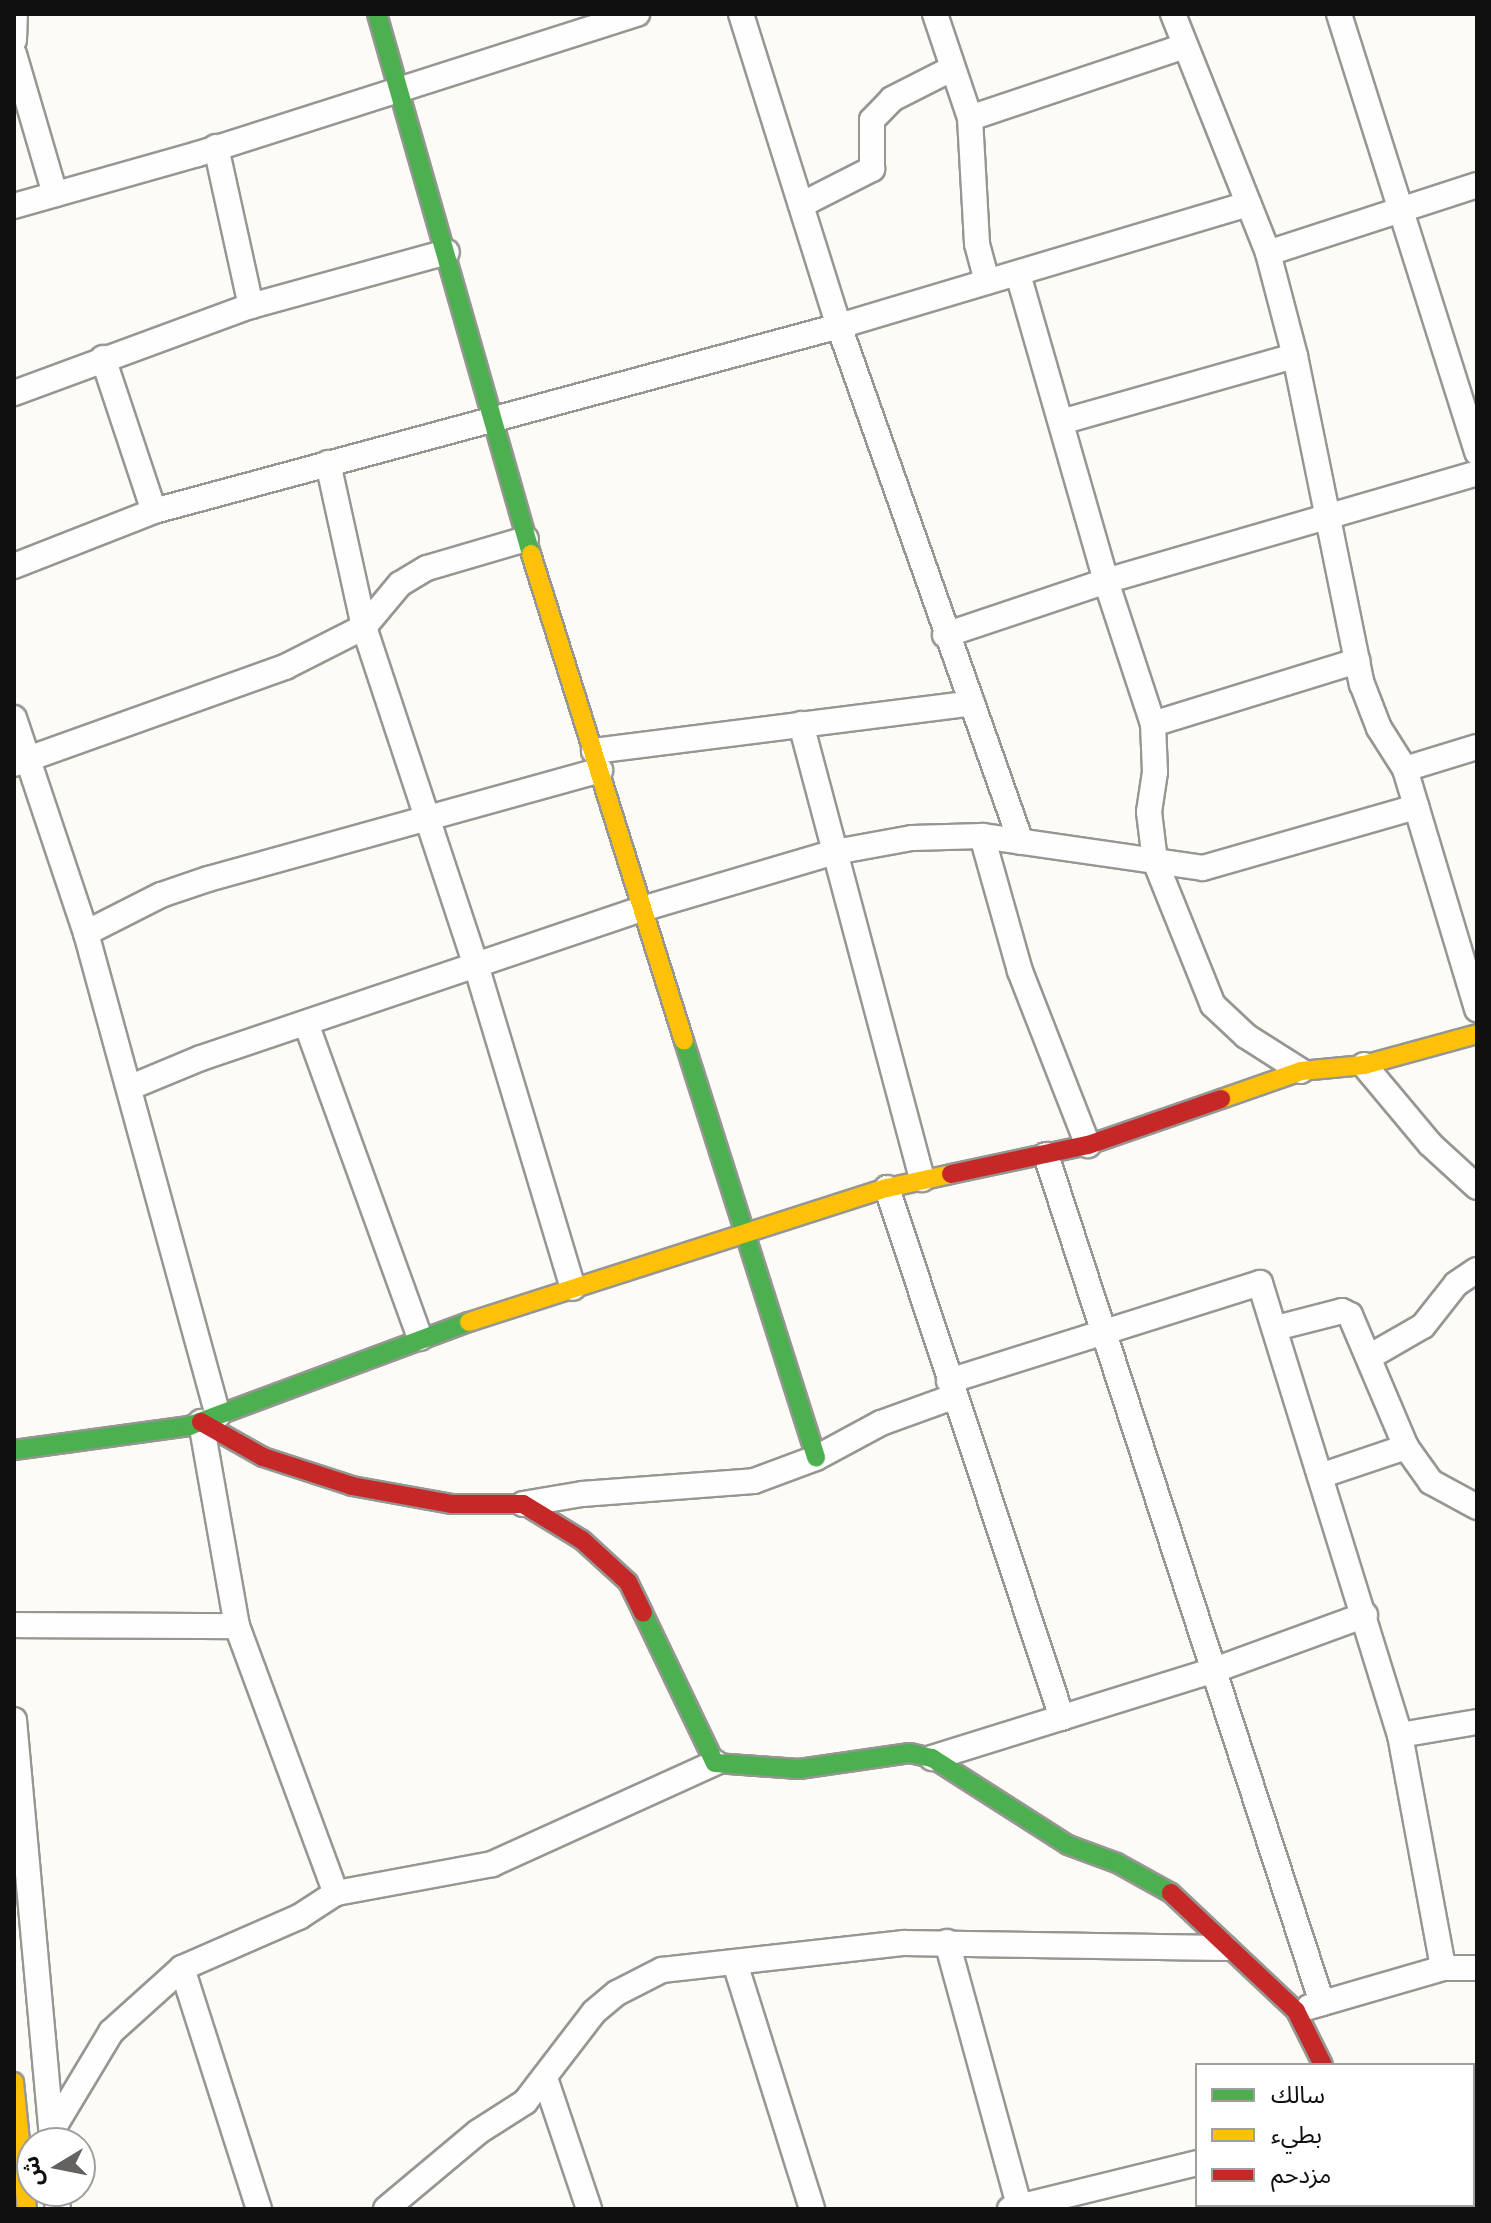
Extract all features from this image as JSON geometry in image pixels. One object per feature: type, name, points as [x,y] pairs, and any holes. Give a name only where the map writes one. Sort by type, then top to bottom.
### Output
[{"type":"street","points":[[377,14],[402,89],[526,539],[816,1458]]},
{"type":"street","points":[[14,206],[216,147],[637,14]]},
{"type":"street","points":[[741,14],[839,326],[945,635],[1021,842]]},
{"type":"street","points":[[935,14],[970,118],[977,244],[987,282]]},
{"type":"street","points":[[1173,14],[1268,253],[1295,356],[1357,661],[1369,704],[1405,769],[1477,1009]]},
{"type":"street","points":[[1339,14],[1403,209],[1477,453]]},
{"type":"street","points":[[970,118],[1185,46]]},
{"type":"street","points":[[14,54],[55,194]]},
{"type":"street","points":[[801,205],[872,169],[872,120],[892,99],[953,68]]},
{"type":"street","points":[[216,147],[251,306]]},
{"type":"street","points":[[1268,253],[1477,185]]},
{"type":"street","points":[[14,566],[154,511],[839,326],[1248,204]]},
{"type":"street","points":[[14,393],[251,306],[447,252]]},
{"type":"street","points":[[1018,274],[1106,581],[1153,724],[1155,772],[1149,812],[1155,861],[1213,1005],[1227,1021],[1301,1071]]},
{"type":"street","points":[[1061,422],[1295,356]]},
{"type":"street","points":[[103,358],[154,511]]},
{"type":"street","points":[[328,463],[364,627],[476,965],[573,1288]]},
{"type":"street","points":[[945,635],[1106,581],[1477,473]]},
{"type":"street","points":[[23,761],[238,687],[364,627],[400,584],[427,568],[526,539]]},
{"type":"street","points":[[1153,724],[1357,661]]},
{"type":"street","points":[[86,933],[184,887],[428,818],[597,761],[801,724],[972,703]]},
{"type":"street","points":[[14,718],[23,761],[86,933],[131,1087],[210,1419],[237,1626],[336,1893]]},
{"type":"street","points":[[801,724],[922,1179]]},
{"type":"street","points":[[1405,769],[1477,747]]},
{"type":"street","points":[[131,1087],[306,1023],[642,909],[835,852],[912,838],[982,836],[1190,868],[1217,866],[1416,807]]},
{"type":"street","points":[[982,836],[1020,971],[1088,1145]]},
{"type":"street","points":[[306,1023],[420,1338]]},
{"type":"street","points":[[14,1450],[210,1419],[420,1338],[887,1188],[1088,1145],[1301,1071],[1364,1065],[1477,1034]]},
{"type":"street","points":[[1364,1065],[1430,1144],[1477,1187]]},
{"type":"street","points":[[1046,1155],[1322,2003]]},
{"type":"street","points":[[887,1188],[1062,1718]]},
{"type":"street","points":[[1369,1357],[1423,1326],[1456,1284],[1477,1270]]},
{"type":"street","points":[[210,1419],[263,1457],[352,1486],[452,1504],[523,1504],[582,1494],[754,1481],[816,1458],[951,1389],[1104,1329],[1254,1282],[1265,1289],[1400,1735],[1443,1968]]},
{"type":"street","points":[[1276,1328],[1342,1311],[1350,1315],[1406,1447],[1431,1482],[1477,1507]]},
{"type":"street","points":[[1320,1476],[1406,1447]]},
{"type":"street","points":[[523,1504],[582,1540],[628,1582],[715,1763]]},
{"type":"street","points":[[58,2127],[111,2032],[182,1968],[299,1917],[336,1893],[492,1864],[715,1763],[799,1769],[899,1754],[932,1758],[1212,1671],[1365,1615]]},
{"type":"street","points":[[14,1625],[237,1626]]},
{"type":"street","points":[[14,1720],[51,2127]]},
{"type":"street","points":[[1400,1735],[1477,1722]]},
{"type":"street","points":[[932,1758],[1068,1845],[1147,1877],[1171,1893],[1225,1948],[1296,2011],[1322,2063]]},
{"type":"street","points":[[386,2209],[478,2132],[525,2102],[594,2012],[644,1976],[735,1963],[947,1942],[1225,1948]]},
{"type":"street","points":[[947,1942],[1016,2208],[1195,2163]]},
{"type":"street","points":[[735,1963],[812,2209]]},
{"type":"street","points":[[182,1968],[259,2209]]},
{"type":"street","points":[[1296,2011],[1443,1968],[1477,1968]]},
{"type":"street","points":[[545,2078],[589,2209]]},
{"type":"street","points":[[14,2082],[27,2209]]},
{"type":"traffic: fast","points":[[377,14],[531,554]]},
{"type":"traffic: fast","points":[[684,1041],[816,1458]]},
{"type":"traffic: fast","points":[[14,1450],[189,1426],[469,1322]]},
{"type":"traffic: fast","points":[[643,1613],[715,1763],[799,1769],[910,1753],[932,1758],[1068,1845],[1117,1863],[1171,1893]]},
{"type":"traffic: slow","points":[[531,554],[684,1041]]},
{"type":"traffic: slow","points":[[1221,1099],[1301,1071],[1364,1065],[1477,1034]]},
{"type":"traffic: slow","points":[[469,1322],[887,1188],[951,1174]]},
{"type":"traffic: slow","points":[[14,2082],[27,2209]]},
{"type":"traffic: jam","points":[[951,1174],[1088,1145],[1221,1099]]},
{"type":"traffic: jam","points":[[201,1422],[263,1457],[352,1486],[452,1504],[523,1504],[582,1540],[628,1582],[643,1613]]},
{"type":"traffic: jam","points":[[1171,1893],[1296,2011],[1322,2063]]}]
